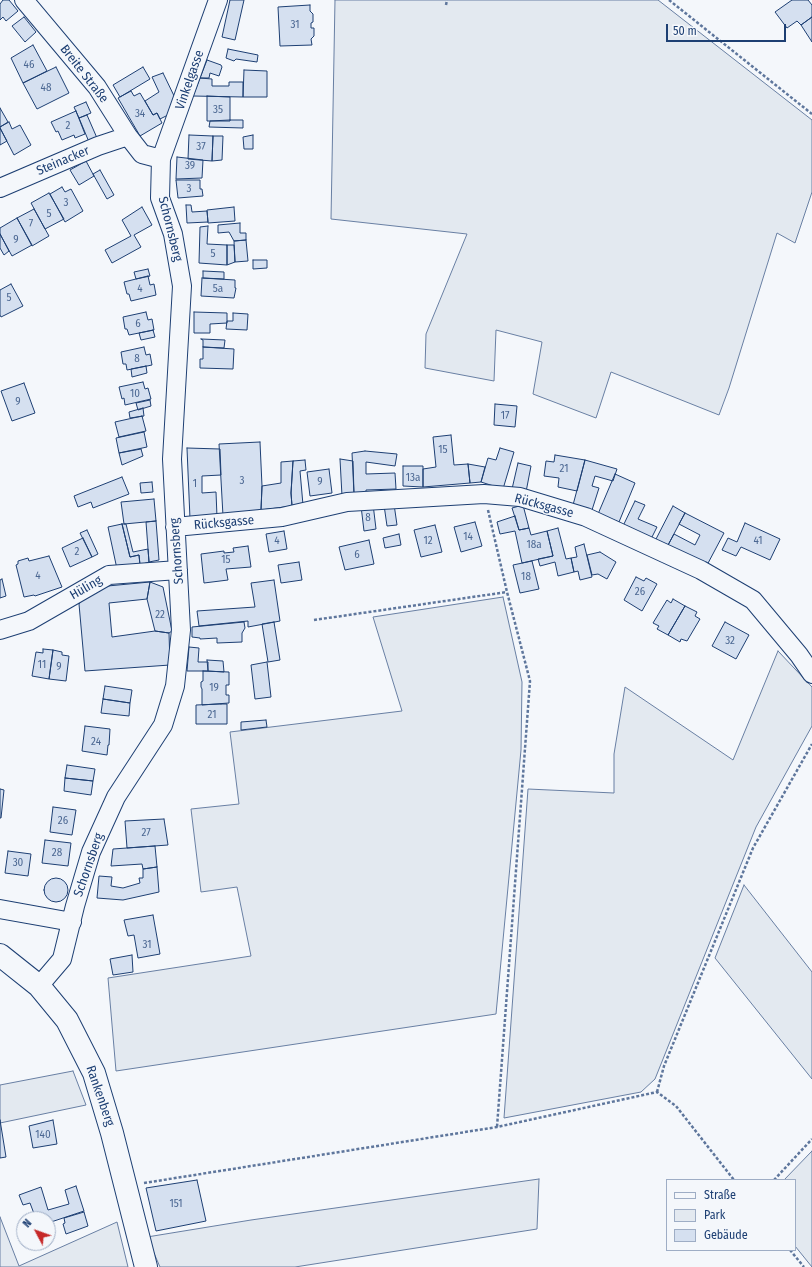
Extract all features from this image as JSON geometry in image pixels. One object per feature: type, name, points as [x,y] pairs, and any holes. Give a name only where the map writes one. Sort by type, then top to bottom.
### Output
[{"type":"main road","name":"Rankenberg","points":[[0,955],[38,986],[67,1020],[94,1073],[112,1133],[146,1267]]},
{"type":"street","name":"Breite Straße","points":[[24,0],[97,87],[128,136],[142,154],[161,159]]},
{"type":"street","name":"Vinkelgasse","points":[[161,159],[218,0]]},
{"type":"street","name":"Steinacker","points":[[0,188],[98,146],[128,136]]},
{"type":"street","name":"Schornsberg","points":[[38,986],[62,959],[75,906],[91,852],[116,797],[163,726],[175,686],[181,630],[172,459],[182,286],[173,234],[160,198],[161,159]]},
{"type":"street","name":"Rücksgasse","points":[[175,527],[282,517],[348,502],[484,494],[520,497],[586,517],[701,570],[753,600],[799,655],[812,674]]},
{"type":"street","name":"Hüling","points":[[0,630],[29,621],[109,575],[178,570]]},
{"type":"street","points":[[0,909],[72,922]]},
{"type":"path","points":[[446,6],[447,0]]},
{"type":"path","points":[[669,0],[812,114]]},
{"type":"path","points":[[484,494],[530,681],[497,1127]]},
{"type":"path","points":[[314,620],[507,592]]},
{"type":"path","points":[[657,1092],[664,1066],[753,848],[812,744]]},
{"type":"path","points":[[125,1186],[497,1127],[657,1092],[676,1106],[733,1179]]},
{"type":"path","points":[[775,1179],[812,1139]]},
{"type":"path","points":[[791,1251],[804,1267]]},
{"type":"green space","points":[[335,0],[658,0],[812,120],[812,192],[795,243],[777,233],[729,388],[719,415],[611,372],[596,418],[533,394],[542,342],[496,330],[494,381],[425,368],[426,334],[467,234],[331,219]]},
{"type":"green space","points":[[503,597],[522,682],[521,750],[496,1014],[116,1071],[108,978],[251,956],[237,887],[201,892],[191,809],[239,804],[230,732],[402,711],[373,617]]},
{"type":"green space","points":[[778,651],[812,687],[812,726],[756,827],[655,1079],[641,1092],[504,1118],[528,789],[614,793],[614,754],[625,687],[733,760]]},
{"type":"green space","points":[[744,885],[812,972],[812,1079],[715,958]]},
{"type":"green space","points":[[73,1071],[86,1105],[0,1123],[0,1085]]},
{"type":"green space","points":[[812,1151],[812,1267],[796,1247],[796,1179],[785,1179]]},
{"type":"green space","points":[[539,1179],[537,1229],[295,1267],[160,1267],[147,1237],[251,1220]]},
{"type":"green space","points":[[0,1217],[19,1266],[52,1251],[56,1251],[56,1249],[117,1222],[128,1267],[0,1267]]},
{"type":"building","points":[[3,0],[9,0],[18,11],[6,21],[3,17],[0,20],[0,4]]},
{"type":"building","points":[[230,0],[244,0],[235,40],[222,37]]},
{"type":"building","points":[[792,0],[808,0],[812,5],[812,17],[801,25],[797,21],[787,28],[775,12]]},
{"type":"building","points":[[310,5],[310,11],[313,14],[311,28],[314,28],[314,36],[311,39],[312,45],[280,46],[278,7]]},
{"type":"building","points":[[24,17],[36,32],[25,42],[12,26]]},
{"type":"building","points":[[812,17],[812,42],[801,25]]},
{"type":"building","points":[[33,45],[47,71],[23,83],[11,58]]},
{"type":"building","points":[[228,49],[258,55],[257,62],[236,59],[234,61],[226,58]]},
{"type":"building","points":[[207,60],[221,65],[222,67],[219,76],[210,73],[209,78],[200,78]]},
{"type":"building","points":[[56,67],[69,93],[37,109],[23,83]]},
{"type":"building","points":[[143,67],[150,79],[120,97],[113,85]]},
{"type":"building","points":[[244,70],[267,71],[267,97],[243,97]]},
{"type":"building","points":[[163,73],[177,102],[170,114],[160,119],[157,113],[153,115],[145,101],[159,92],[152,77]]},
{"type":"building","points":[[200,78],[212,79],[212,86],[229,86],[229,82],[243,82],[243,97],[193,96]]},
{"type":"building","points":[[131,91],[134,96],[140,93],[153,115],[157,113],[162,123],[140,136],[118,98]]},
{"type":"building","points":[[207,96],[230,97],[230,121],[207,121]]},
{"type":"building","points":[[86,102],[91,113],[79,118],[74,107]]},
{"type":"building","points":[[0,108],[8,122],[0,127]]},
{"type":"building","points":[[76,111],[85,134],[75,138],[74,135],[62,140],[58,131],[56,132],[51,122]]},
{"type":"building","points":[[87,115],[97,138],[89,142],[79,118]]},
{"type":"building","points":[[243,120],[243,128],[209,127],[210,121]]},
{"type":"building","points":[[9,122],[12,129],[20,125],[31,145],[14,155],[0,128]]},
{"type":"building","points":[[0,128],[7,141],[0,145]]},
{"type":"building","points":[[189,135],[213,136],[212,161],[188,159]]},
{"type":"building","points":[[253,135],[253,149],[244,149],[243,137]]},
{"type":"building","points":[[213,136],[223,136],[222,160],[212,161]]},
{"type":"building","points":[[177,157],[203,160],[202,178],[176,179]]},
{"type":"building","points":[[86,161],[94,176],[79,185],[70,170]]},
{"type":"building","points":[[100,170],[114,195],[107,199],[93,174]]},
{"type":"building","points":[[176,180],[200,180],[200,189],[202,189],[203,196],[178,198]]},
{"type":"building","points":[[62,187],[65,192],[71,189],[83,211],[65,222],[50,194]]},
{"type":"building","points":[[49,193],[64,219],[45,229],[31,203]]},
{"type":"building","points":[[186,205],[191,205],[192,212],[207,211],[208,222],[187,223]]},
{"type":"building","points":[[142,207],[152,225],[134,235],[141,247],[112,263],[105,250],[131,236],[122,220]]},
{"type":"building","points":[[234,207],[235,221],[208,223],[207,210]]},
{"type":"building","points":[[34,209],[49,236],[32,246],[17,218]]},
{"type":"building","points":[[17,218],[32,245],[12,256],[0,234],[0,228]]},
{"type":"building","points":[[240,223],[240,233],[246,233],[246,240],[234,241],[229,232],[218,233],[218,225]]},
{"type":"building","points":[[208,226],[207,244],[227,245],[227,265],[199,263],[200,227]]},
{"type":"building","points":[[0,234],[9,251],[4,255],[0,248]]},
{"type":"building","points":[[246,240],[248,261],[235,262],[234,241]]},
{"type":"building","points":[[227,245],[234,245],[235,262],[227,265]]},
{"type":"building","points":[[253,260],[267,260],[267,268],[253,269]]},
{"type":"building","points":[[148,269],[150,276],[136,279],[134,272]]},
{"type":"building","points":[[203,271],[224,272],[224,279],[203,278]]},
{"type":"building","points":[[148,276],[150,285],[154,284],[156,295],[131,301],[129,294],[127,294],[124,282]]},
{"type":"building","points":[[202,278],[235,280],[236,288],[234,298],[201,296]]},
{"type":"building","points":[[11,284],[23,306],[1,317],[0,290]]},
{"type":"building","points":[[146,312],[148,320],[152,319],[154,330],[129,335],[127,329],[125,329],[123,317]]},
{"type":"building","points":[[194,312],[227,313],[227,323],[210,324],[210,333],[194,333]]},
{"type":"building","points":[[233,313],[248,314],[247,330],[226,329],[227,321],[233,321]]},
{"type":"building","points":[[153,330],[155,337],[141,340],[139,333]]},
{"type":"building","points":[[201,339],[225,340],[224,348],[203,347],[203,340]]},
{"type":"building","points":[[144,347],[146,355],[150,354],[152,365],[127,370],[126,364],[123,364],[121,352]]},
{"type":"building","points":[[203,347],[234,349],[233,369],[200,368],[200,359],[203,359]]},
{"type":"building","points":[[146,366],[147,373],[132,377],[131,369]]},
{"type":"building","points":[[143,382],[145,389],[148,388],[151,399],[125,405],[124,398],[122,399],[119,387]]},
{"type":"building","points":[[24,383],[35,413],[12,421],[1,391]]},
{"type":"building","points":[[150,400],[151,406],[138,410],[136,403]]},
{"type":"building","points":[[495,404],[517,406],[515,427],[494,425]]},
{"type":"building","points":[[143,408],[144,416],[130,418],[129,412]]},
{"type":"building","points":[[142,416],[146,431],[119,437],[115,422]]},
{"type":"building","points":[[144,432],[147,447],[119,453],[116,438]]},
{"type":"building","points":[[451,435],[454,465],[468,464],[470,483],[423,487],[423,469],[436,467],[433,437]]},
{"type":"building","points":[[260,442],[262,486],[261,510],[223,516],[219,444]]},
{"type":"building","points":[[187,448],[220,449],[221,475],[202,476],[202,493],[216,492],[217,517],[190,519]]},
{"type":"building","points":[[500,448],[514,452],[503,489],[481,482],[488,458],[496,460]]},
{"type":"building","points":[[141,449],[143,456],[122,465],[119,453]]},
{"type":"building","points":[[365,451],[397,454],[395,466],[366,462],[366,474],[395,473],[396,489],[366,490],[366,493],[354,494],[352,453]]},
{"type":"building","points":[[555,455],[585,460],[577,491],[558,487],[559,478],[544,476],[546,461],[554,462]]},
{"type":"building","points":[[340,459],[353,461],[354,494],[342,496]]},
{"type":"building","points":[[305,460],[306,470],[300,471],[303,505],[292,506],[291,493],[293,461]]},
{"type":"building","points":[[585,460],[617,469],[613,481],[595,476],[592,486],[599,488],[592,510],[573,505]]},
{"type":"building","points":[[293,461],[291,493],[292,506],[261,510],[262,486],[281,483],[281,462]]},
{"type":"building","points":[[518,463],[531,466],[526,492],[512,489]]},
{"type":"building","points":[[468,464],[485,467],[481,482],[470,483]]},
{"type":"building","points":[[403,466],[423,466],[423,487],[403,486]]},
{"type":"building","points":[[329,469],[332,493],[310,496],[307,472]]},
{"type":"building","points":[[615,474],[635,483],[619,522],[598,514]]},
{"type":"building","points":[[122,477],[129,494],[93,508],[91,502],[78,507],[74,496]]},
{"type":"building","points":[[152,482],[153,492],[141,493],[140,483]]},
{"type":"building","points":[[154,499],[156,521],[124,524],[121,502]]},
{"type":"building","points":[[635,501],[645,505],[638,519],[657,527],[651,539],[623,526]]},
{"type":"building","points":[[373,504],[376,529],[364,531],[361,506]]},
{"type":"building","points":[[394,504],[397,525],[387,526],[384,505]]},
{"type":"building","points":[[523,505],[529,528],[519,530],[512,508]]},
{"type":"building","points":[[673,506],[685,513],[667,547],[655,541]]},
{"type":"building","points":[[685,513],[724,533],[706,567],[667,547],[674,534],[695,545],[700,535],[679,524]]},
{"type":"building","points":[[515,516],[519,530],[529,528],[531,535],[547,531],[553,556],[522,563],[515,531],[500,534],[497,522]]},
{"type":"building","points":[[156,521],[159,560],[149,562],[146,522]]},
{"type":"building","points":[[475,522],[482,546],[461,552],[454,527]]},
{"type":"building","points":[[745,523],[780,539],[770,560],[741,547],[736,556],[722,550],[728,538],[737,542]]},
{"type":"building","points":[[122,524],[130,557],[139,555],[140,565],[117,569],[108,527]]},
{"type":"building","points":[[122,524],[126,524],[133,552],[148,549],[149,562],[140,565],[139,555],[130,557]]},
{"type":"building","points":[[435,525],[442,552],[421,557],[414,530]]},
{"type":"building","points":[[558,528],[566,559],[571,558],[574,572],[558,576],[555,562],[540,566],[538,559],[553,556],[547,531]]},
{"type":"building","points":[[87,530],[98,554],[92,557],[80,533]]},
{"type":"building","points":[[284,531],[287,549],[269,552],[266,534]]},
{"type":"building","points":[[399,534],[401,545],[385,548],[383,538]]},
{"type":"building","points":[[83,538],[92,557],[70,567],[62,548]]},
{"type":"building","points":[[369,540],[374,564],[345,570],[339,547]]},
{"type":"building","points":[[584,544],[592,577],[580,580],[578,571],[574,572],[571,558],[577,557],[575,547]]},
{"type":"building","points":[[248,546],[251,567],[226,569],[228,580],[204,583],[201,554],[224,551],[224,553],[234,552],[233,548]]},
{"type":"building","points":[[600,552],[616,562],[607,579],[598,574],[592,575],[587,555]]},
{"type":"building","points":[[49,556],[62,587],[35,596],[24,597],[16,565],[18,564],[18,561],[28,558],[29,561]]},
{"type":"building","points":[[532,561],[539,589],[520,593],[513,565]]},
{"type":"building","points":[[299,562],[302,580],[281,583],[278,565]]},
{"type":"building","points":[[636,577],[644,581],[646,578],[657,584],[642,611],[624,600]]},
{"type":"building","points":[[2,579],[6,596],[0,598],[0,580]]},
{"type":"building","points":[[274,580],[280,621],[248,627],[248,621],[199,626],[197,611],[255,607],[251,583]]},
{"type":"building","points":[[150,582],[147,599],[109,603],[112,637],[155,631],[169,633],[170,665],[85,671],[79,604],[85,596],[97,587]]},
{"type":"building","points":[[150,582],[163,587],[172,631],[169,633],[155,631],[147,599]]},
{"type":"building","points":[[673,599],[685,606],[668,635],[657,629],[659,626],[653,623],[667,600],[671,603]]},
{"type":"building","points":[[685,606],[697,612],[695,616],[700,619],[687,641],[681,639],[680,642],[668,635]]},
{"type":"building","points":[[244,622],[245,628],[242,633],[242,642],[217,643],[217,638],[200,639],[192,637],[192,627]]},
{"type":"building","points":[[274,622],[280,660],[268,662],[262,624]]},
{"type":"building","points":[[725,622],[749,635],[736,659],[712,646]]},
{"type":"building","points":[[189,647],[199,648],[198,662],[208,662],[208,671],[187,671]]},
{"type":"building","points":[[43,649],[53,650],[49,679],[32,676],[36,652],[43,653]]},
{"type":"building","points":[[53,650],[62,652],[62,655],[69,656],[66,681],[49,679]]},
{"type":"building","points":[[207,660],[223,661],[224,672],[208,671]]},
{"type":"building","points":[[267,662],[271,697],[255,699],[251,665]]},
{"type":"building","points":[[203,671],[229,672],[229,685],[226,685],[226,695],[229,695],[229,703],[202,705],[201,682],[203,681]]},
{"type":"building","points":[[105,686],[132,690],[130,703],[103,699]]},
{"type":"building","points":[[103,699],[130,703],[129,716],[101,713]]},
{"type":"building","points":[[227,704],[227,724],[196,724],[196,705]]},
{"type":"building","points":[[266,720],[267,727],[241,730],[241,722]]},
{"type":"building","points":[[85,726],[110,729],[107,755],[82,751]]},
{"type":"building","points":[[67,765],[95,769],[93,781],[65,778]]},
{"type":"building","points":[[65,778],[93,781],[91,795],[64,791]]},
{"type":"building","points":[[0,789],[4,790],[1,818],[0,818]]},
{"type":"building","points":[[53,807],[76,810],[72,835],[50,832]]},
{"type":"building","points":[[164,819],[168,845],[127,848],[125,821]]},
{"type":"building","points":[[45,840],[71,843],[68,866],[42,863]]},
{"type":"building","points":[[155,846],[157,867],[143,869],[142,864],[111,866],[113,849]]},
{"type":"building","points":[[8,851],[31,854],[28,876],[5,873]]},
{"type":"building","points":[[157,867],[159,892],[123,900],[97,898],[99,876],[112,877],[111,886],[123,888],[140,883],[139,878],[143,878],[143,869]]},
{"type":"building","points":[[56,878],[65,881],[68,890],[65,899],[56,902],[47,899],[44,890],[47,881]]},
{"type":"building","points":[[153,915],[160,954],[138,958],[134,935],[128,936],[124,920]]},
{"type":"building","points":[[132,955],[133,972],[113,975],[110,959]]},
{"type":"building","points":[[0,1120],[6,1157],[0,1158]]},
{"type":"building","points":[[53,1120],[57,1144],[33,1148],[29,1126]]},
{"type":"building","points":[[197,1180],[206,1221],[156,1231],[146,1188]]},
{"type":"building","points":[[76,1186],[84,1211],[56,1220],[56,1211],[33,1211],[30,1203],[23,1205],[19,1195],[41,1187],[48,1210],[69,1204],[65,1190]]},
{"type":"building","points":[[84,1212],[88,1226],[66,1234],[63,1224],[65,1223],[64,1218]]}]
